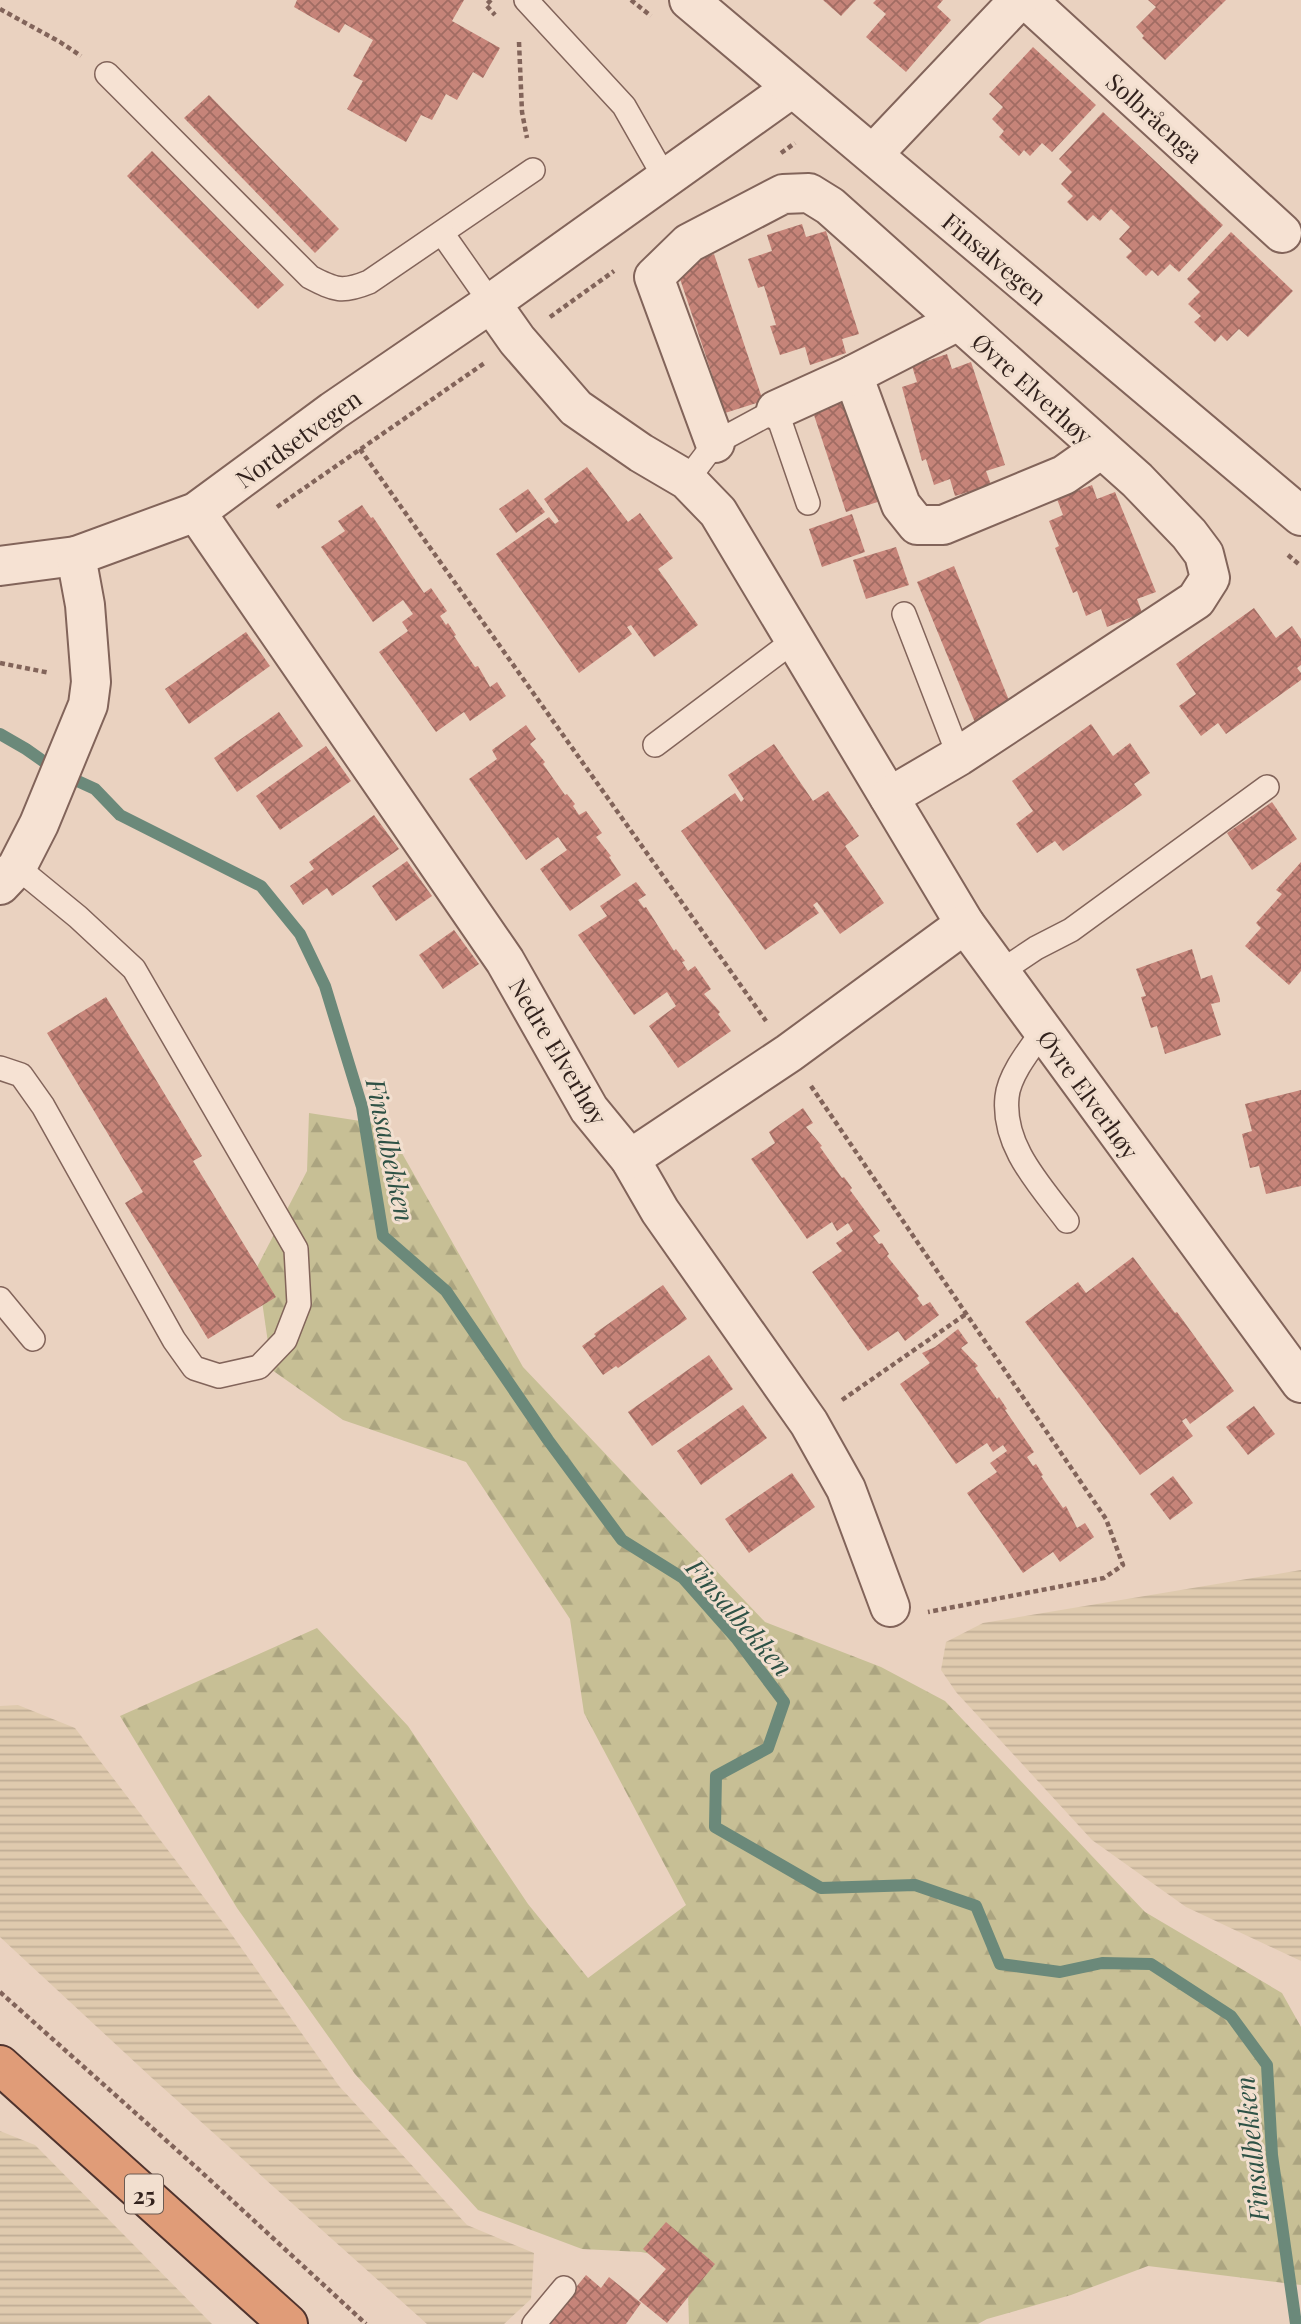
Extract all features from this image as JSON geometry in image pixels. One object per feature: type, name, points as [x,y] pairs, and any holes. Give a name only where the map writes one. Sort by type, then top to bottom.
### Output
[{"type":"highway","name":"25","points":[[6,2079],[288,2324]]},
{"type":"street","name":"Finsalvegen","points":[[689,0],[1301,516]]},
{"type":"street","points":[[873,154],[1020,0]]},
{"type":"street","name":"Solbråenga","points":[[1027,0],[1283,233]]},
{"type":"street","name":"Nordsetvegen","points":[[0,566],[76,556],[196,512],[333,411],[491,303],[792,88]]},
{"type":"street","name":"Øvre Elverhøy","points":[[715,443],[654,277],[689,243],[783,194],[809,193],[830,206],[1137,480],[1189,534],[1204,554],[1210,578],[1196,600],[960,756],[889,797]]},
{"type":"street","name":"Øvre Elverhøy","points":[[491,303],[517,341],[576,408],[641,453],[687,480],[718,512],[965,924],[1301,1384]]},
{"type":"street","points":[[776,410],[853,375],[958,321]]},
{"type":"street","points":[[853,375],[901,505],[916,525],[943,526],[1065,475],[1101,449]]},
{"type":"street","name":"Nedre Elverhøy","points":[[196,512],[505,961],[589,1109],[630,1159],[660,1211],[809,1423],[846,1489],[890,1607]]},
{"type":"street","points":[[8,876],[39,824],[89,694],[86,606],[76,556]]},
{"type":"street","points":[[630,1159],[789,1053],[965,924]]},
{"type":"lane","points":[[526,0],[624,106],[665,178]]},
{"type":"lane","points":[[107,74],[310,277],[334,290],[351,289],[369,282],[533,170]]},
{"type":"lane","points":[[442,233],[491,303]]},
{"type":"lane","points":[[687,480],[715,443],[776,410],[808,503]]},
{"type":"lane","points":[[904,614],[960,756]]},
{"type":"lane","points":[[655,745],[796,639]]},
{"type":"lane","points":[[1000,972],[1070,930],[1267,787]]},
{"type":"lane","points":[[0,1068],[21,1075],[43,1106],[174,1340],[194,1368],[219,1376],[259,1367],[285,1340],[299,1304],[296,1249],[134,969],[78,917],[8,876]]},
{"type":"lane","points":[[1043,1031],[1022,1058],[1006,1096],[1008,1127],[1021,1160],[1067,1221]]},
{"type":"lane","points":[[0,1299],[33,1339]]},
{"type":"lane","points":[[534,2324],[564,2288]]},
{"type":"path","points":[[491,0],[486,5],[503,23]]},
{"type":"path","points":[[0,9],[60,42],[107,74]]},
{"type":"path","points":[[511,32],[519,41],[522,112],[533,170]]},
{"type":"path","points":[[0,663],[89,694]]},
{"type":"path","points":[[809,1423],[966,1314]]},
{"type":"path","points":[[0,1992],[366,2324]]},
{"type":"shaded area","points":[[1301,1570],[1301,1961],[1186,1907],[1092,1840],[956,1692],[941,1670],[946,1642],[983,1623]]},
{"type":"shaded area","points":[[18,1705],[75,1728],[225,1925],[339,2086],[467,2225],[534,2253],[531,2299],[504,2324],[427,2324],[152,2078],[0,1937],[0,1706]]},
{"type":"shaded area","points":[[0,2131],[35,2145],[212,2324],[0,2324]]},
{"type":"green space","points":[[309,1113],[386,1125],[523,1367],[765,1622],[881,1667],[945,1701],[1145,1912],[1282,1993],[1301,2027],[1301,2285],[1148,2266],[1071,2295],[978,2324],[689,2324],[687,2261],[641,2252],[582,2249],[478,2210],[355,2074],[237,1908],[120,1716],[317,1628],[408,1726],[528,1904],[588,1978],[686,1905],[584,1713],[570,1619],[466,1462],[343,1420],[272,1370],[257,1267],[307,1171]]},
{"type":"building","points":[[297,0],[464,0],[452,21],[500,48],[483,78],[473,72],[457,100],[446,94],[432,120],[421,115],[406,142],[347,109],[363,81],[353,76],[373,40],[345,24],[339,33],[294,7]]},
{"type":"building","points":[[823,0],[856,0],[841,16]]},
{"type":"building","points":[[876,0],[943,0],[937,7],[951,20],[906,72],[866,37],[886,14],[873,3]]},
{"type":"building","points":[[1148,0],[1226,0],[1165,60],[1142,38],[1144,36],[1136,27],[1156,7]]},
{"type":"building","points":[[1033,47],[1096,105],[1052,152],[1042,143],[1030,156],[1024,150],[1019,156],[999,137],[1004,131],[992,119],[1003,107],[989,94]]},
{"type":"building","points":[[209,95],[339,229],[315,253],[184,118]]},
{"type":"building","points":[[1103,112],[1223,225],[1179,272],[1170,264],[1158,276],[1152,270],[1146,276],[1126,257],[1132,251],[1119,239],[1130,227],[1111,209],[1100,221],[1093,215],[1087,221],[1067,202],[1073,196],[1061,184],[1072,172],[1059,159]]},
{"type":"building","points":[[152,151],[284,285],[258,309],[127,176]]},
{"type":"building","points":[[802,224],[806,237],[826,231],[859,334],[842,339],[846,353],[810,365],[805,347],[780,355],[770,326],[776,325],[764,286],[758,288],[748,259],[772,251],[767,235]]},
{"type":"building","points":[[1231,232],[1293,291],[1248,337],[1239,329],[1227,341],[1221,335],[1215,342],[1194,322],[1201,316],[1188,304],[1200,292],[1187,279]]},
{"type":"building","points":[[714,254],[763,401],[725,413],[676,267]]},
{"type":"building","points":[[947,354],[952,369],[971,362],[1005,465],[986,471],[991,485],[955,496],[950,479],[934,485],[926,459],[922,461],[902,387],[917,382],[912,366]]},
{"type":"building","points":[[847,388],[884,500],[846,512],[809,400]]},
{"type":"building","points":[[587,467],[628,522],[640,513],[673,558],[658,569],[698,625],[654,657],[631,625],[627,627],[632,634],[579,673],[496,554],[549,517],[555,524],[559,521],[544,499]]},
{"type":"building","points":[[1092,485],[1097,499],[1115,492],[1156,592],[1137,599],[1142,613],[1107,627],[1101,609],[1086,616],[1077,591],[1073,593],[1055,548],[1059,546],[1049,521],[1063,515],[1057,499]]},
{"type":"building","points":[[528,489],[545,512],[516,533],[499,509]]},
{"type":"building","points":[[362,505],[424,593],[431,588],[447,611],[440,616],[446,625],[448,623],[456,635],[454,636],[475,667],[478,666],[490,687],[497,682],[506,696],[470,721],[464,712],[436,732],[379,652],[408,631],[402,622],[413,614],[403,600],[373,622],[321,547],[345,531],[338,521]]},
{"type":"building","points":[[852,514],[865,552],[822,567],[809,529]]},
{"type":"building","points":[[896,547],[909,585],[866,599],[853,560]]},
{"type":"building","points":[[954,566],[1013,710],[976,725],[917,582]]},
{"type":"building","points":[[1254,608],[1276,638],[1292,626],[1301,639],[1301,665],[1297,668],[1301,673],[1301,680],[1226,734],[1218,723],[1201,736],[1179,706],[1196,694],[1176,664]]},
{"type":"building","points":[[246,632],[270,666],[189,724],[165,689]]},
{"type":"building","points":[[279,712],[303,746],[237,792],[214,758]]},
{"type":"building","points":[[1091,724],[1113,756],[1130,743],[1150,773],[1134,784],[1142,795],[1063,851],[1055,841],[1037,853],[1016,824],[1033,811],[1012,781]]},
{"type":"building","points":[[526,725],[536,739],[530,744],[545,762],[543,764],[565,795],[575,804],[573,806],[579,815],[586,811],[602,833],[596,837],[621,875],[570,911],[540,869],[567,850],[558,837],[526,860],[469,779],[497,759],[492,750]]},
{"type":"building","points":[[774,744],[813,801],[828,791],[859,836],[845,846],[884,903],[840,934],[817,902],[813,905],[819,913],[765,950],[681,831],[735,793],[741,802],[744,799],[728,775]]},
{"type":"building","points":[[326,746],[351,781],[280,830],[256,796]]},
{"type":"building","points":[[1272,802],[1297,839],[1252,870],[1227,833]]},
{"type":"building","points":[[374,815],[399,849],[332,896],[327,888],[303,905],[290,886],[314,869],[309,862]]},
{"type":"building","points":[[407,861],[432,896],[396,921],[372,886]]},
{"type":"building","points":[[1301,862],[1301,971],[1289,985],[1245,946],[1261,928],[1256,923],[1282,894],[1276,890]]},
{"type":"building","points":[[636,882],[646,895],[638,900],[646,907],[674,951],[676,949],[685,961],[682,962],[688,971],[695,966],[711,989],[704,994],[720,1012],[718,1014],[731,1031],[678,1068],[649,1026],[676,1006],[667,992],[634,1015],[578,935],[607,916],[600,906]]},
{"type":"building","points":[[454,930],[479,964],[443,989],[419,955]]},
{"type":"building","points":[[1192,949],[1201,979],[1212,975],[1220,1002],[1211,1004],[1221,1035],[1165,1054],[1157,1026],[1151,1028],[1141,997],[1146,996],[1136,969]]},
{"type":"building","points":[[106,997],[202,1156],[193,1161],[276,1297],[208,1339],[125,1203],[143,1192],[47,1033]]},
{"type":"building","points":[[1301,1090],[1301,1186],[1266,1194],[1259,1166],[1250,1168],[1242,1134],[1252,1131],[1245,1104]]},
{"type":"building","points":[[803,1108],[813,1123],[806,1127],[852,1188],[850,1190],[880,1231],[873,1236],[879,1244],[882,1243],[889,1254],[887,1256],[919,1296],[917,1298],[923,1306],[930,1302],[939,1315],[905,1341],[898,1331],[868,1351],[812,1272],[842,1251],[836,1243],[853,1231],[848,1223],[837,1231],[832,1222],[807,1239],[751,1159],[775,1143],[769,1132]]},
{"type":"building","points":[[1133,1257],[1234,1391],[1190,1424],[1186,1418],[1182,1421],[1193,1436],[1140,1475],[1025,1322],[1078,1282],[1086,1293]]},
{"type":"building","points":[[663,1285],[687,1319],[618,1368],[616,1366],[603,1375],[582,1346],[596,1336],[594,1334]]},
{"type":"building","points":[[958,1329],[968,1343],[961,1348],[978,1366],[975,1368],[997,1399],[999,1397],[1034,1452],[1027,1457],[1033,1466],[1036,1464],[1063,1508],[1066,1506],[1077,1528],[1085,1523],[1094,1537],[1060,1562],[1053,1552],[1023,1573],[967,1493],[997,1472],[990,1463],[1007,1451],[1003,1445],[993,1452],[987,1443],[956,1464],[900,1384],[930,1363],[922,1353],[935,1347]]},
{"type":"building","points":[[709,1355],[733,1389],[652,1446],[628,1412]]},
{"type":"building","points":[[743,1405],[767,1438],[701,1485],[677,1451]]},
{"type":"building","points":[[1254,1406],[1275,1434],[1248,1455],[1226,1427]]},
{"type":"building","points":[[792,1473],[815,1507],[749,1553],[725,1519]]},
{"type":"building","points":[[1173,1476],[1193,1503],[1170,1520],[1150,1494]]},
{"type":"building","points":[[666,2222],[715,2264],[667,2323],[639,2300],[666,2269],[643,2249]]},
{"type":"building","points":[[586,2275],[601,2288],[609,2277],[641,2303],[626,2324],[546,2324]]},
{"type":"waterway","name":"Finsalbekken","points":[[0,734],[60,773],[95,789],[120,815],[261,886],[300,934],[325,986],[362,1107],[383,1236],[446,1291],[548,1440],[622,1540],[683,1578],[736,1638],[784,1702],[768,1748],[716,1776],[715,1827],[821,1888],[915,1885],[976,1906],[1000,1964],[1060,1972],[1102,1963],[1151,1964],[1231,2016],[1267,2065],[1272,2155],[1296,2324]]}]
